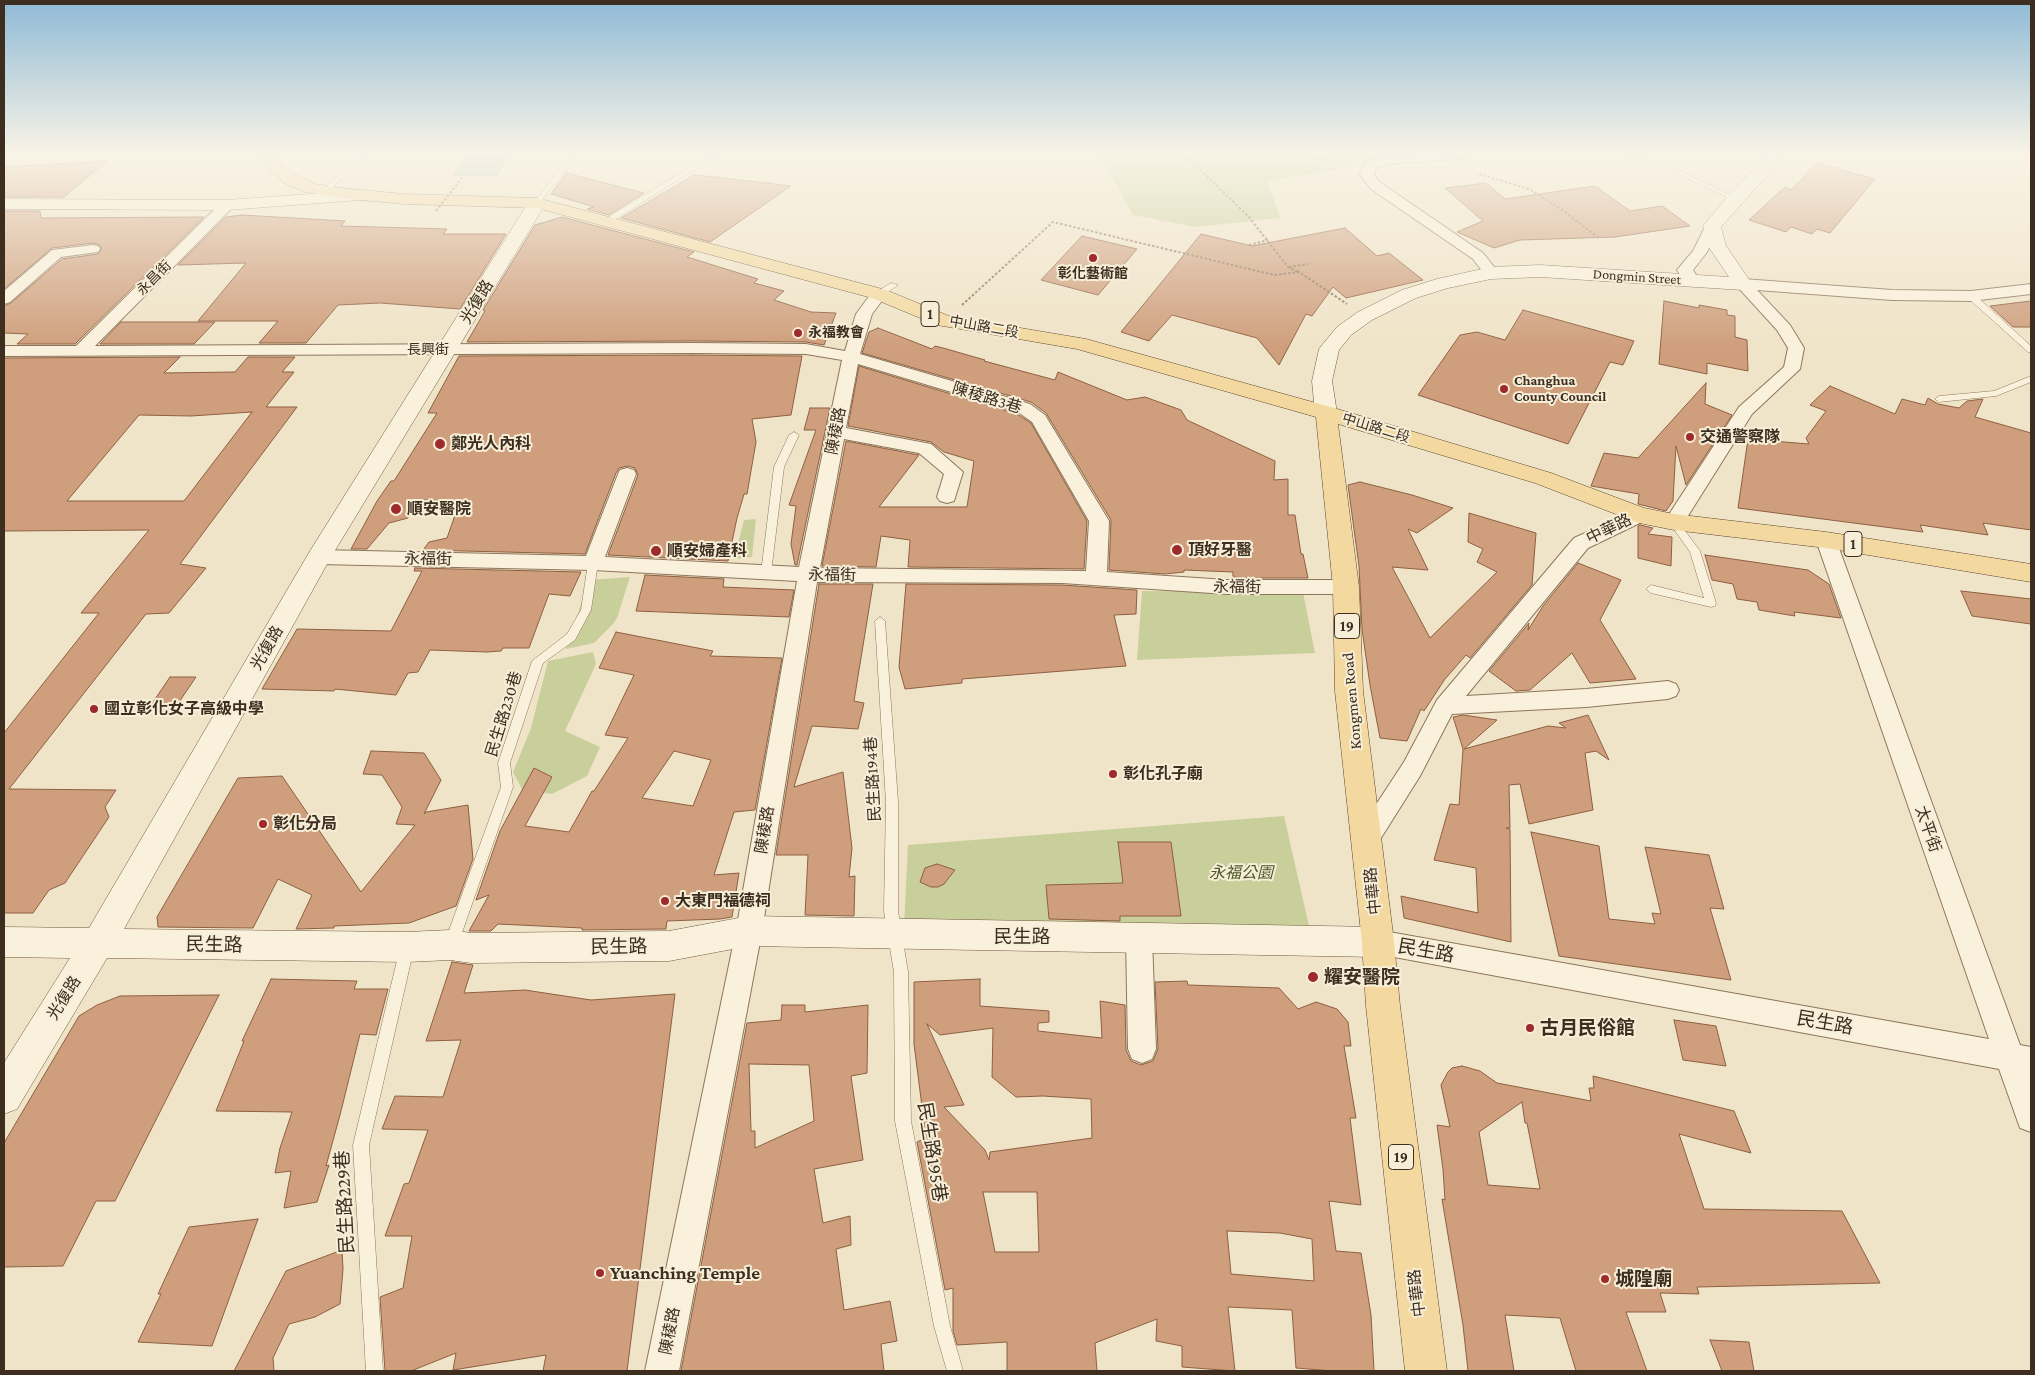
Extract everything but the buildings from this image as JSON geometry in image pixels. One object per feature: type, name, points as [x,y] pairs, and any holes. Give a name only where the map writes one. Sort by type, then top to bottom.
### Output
[{"type":"main road","name":"中山路二段","points":[[600,218],[886,289],[944,320],[1079,343],[1326,413],[1542,478],[1639,514],[1674,522]]},
{"type":"main road","name":"Kongmen Road","points":[[1326,413],[1346,588],[1350,691],[1367,839]]},
{"type":"main road","name":"1","points":[[1674,522],[1826,540],[2031,573]]},
{"type":"main road","name":"中華路","points":[[1367,839],[1383,1006],[1426,1371]]},
{"type":"street","name":"永昌街","points":[[81,350],[214,218]]},
{"type":"street","name":"光復路","points":[[4,1096],[98,943],[319,557],[528,218]]},
{"type":"street","points":[[1423,218],[1478,256],[1491,273]]},
{"type":"street","points":[[1691,280],[1685,270],[1700,252],[1712,226],[1718,218]]},
{"type":"street","points":[[1674,522],[1746,411],[1792,369],[1796,348],[1784,328],[1744,284],[1717,246],[1712,226]]},
{"type":"street","points":[[4,299],[57,253],[93,249]]},
{"type":"street","name":"Dongmin Street","points":[[1326,413],[1322,381],[1329,350],[1344,331],[1364,316],[1409,294],[1491,273],[1540,271],[1892,295],[1971,296],[2031,288]]},
{"type":"street","name":"陳稜路","points":[[662,1371],[748,931],[808,575],[851,357],[864,314],[886,289]]},
{"type":"street","name":"長興街","points":[[4,351],[693,348],[806,349],[851,357]]},
{"type":"street","name":"陳稜路3巷","points":[[851,357],[1024,408],[1039,419],[1099,521],[1096,579]]},
{"type":"street","points":[[836,432],[925,448],[954,472],[947,497]]},
{"type":"street","points":[[593,563],[627,474]]},
{"type":"street","name":"中華路","points":[[1367,839],[1412,769],[1445,706],[1581,542],[1639,514]]},
{"type":"street","name":"太平街","points":[[1826,540],[2020,1059],[2031,1117]]},
{"type":"street","name":"永福街","points":[[319,557],[593,563],[808,575],[1062,576],[1227,587],[1346,588]]},
{"type":"street","points":[[1445,706],[1586,698],[1668,690]]},
{"type":"street","name":"民生路","points":[[4,942],[407,947],[450,945],[471,948],[670,946],[748,931],[1378,942],[2020,1059]]},
{"type":"street","points":[[1139,938],[1142,1049]]},
{"type":"lane","points":[[1971,296],[2031,350]]},
{"type":"lane","points":[[1939,399],[1996,393],[2031,379]]},
{"type":"lane","points":[[766,572],[779,467],[784,452],[794,435]]},
{"type":"lane","points":[[1651,589],[1711,603],[1696,551],[1674,522]]},
{"type":"lane","name":"民生路230巷","points":[[450,945],[507,787],[504,763],[538,661],[571,637],[586,610],[593,563]]},
{"type":"lane","name":"民生路194巷","points":[[880,621],[892,802],[892,911],[896,935]]},
{"type":"lane","name":"民生路195巷","points":[[896,935],[901,972],[904,1121],[942,1326],[955,1371]]},
{"type":"lane","name":"民生路229巷","points":[[374,1371],[361,1145],[407,947]]},
{"type":"path","points":[[1249,218],[1269,240],[1288,267],[1299,272],[1364,316]]},
{"type":"path","points":[[1574,218],[1600,239]]},
{"type":"path","points":[[944,320],[1052,222],[1274,276],[1299,272]]},
{"type":"path","points":[[1249,245],[1269,240]]},
{"type":"path","points":[[1288,267],[1308,264]]},
{"type":"green space","points":[[1150,218],[1278,218],[1196,227]]},
{"type":"green space","points":[[756,519],[752,557],[734,559],[744,520]]},
{"type":"green space","points":[[630,577],[617,618],[613,624],[594,643],[566,649],[589,580]]},
{"type":"green space","points":[[1142,591],[1303,592],[1315,653],[1137,660]]},
{"type":"green space","points":[[593,652],[596,664],[565,731],[600,747],[587,776],[552,794],[522,789],[513,772],[531,728],[548,661]]},
{"type":"green space","name":"永福公園","points":[[1284,816],[1309,926],[904,926],[908,845]]},
{"type":"place","name":"彰化藝術館","points":[[1093,258]]},
{"type":"place","name":"永福教會","points":[[798,333]]},
{"type":"place","name":"Changhua County Council","points":[[1504,389]]},
{"type":"place","name":"交通警察隊","points":[[1690,437]]},
{"type":"place","name":"鄭光人內科","points":[[440,444]]},
{"type":"place","name":"順安醫院","points":[[396,509]]},
{"type":"place","name":"頂好牙醫","points":[[1177,550]]},
{"type":"place","name":"順安婦產科","points":[[656,551]]},
{"type":"place","name":"國立彰化女子高級中學","points":[[94,709]]},
{"type":"place","name":"彰化孔子廟","points":[[1113,774]]},
{"type":"place","name":"彰化分局","points":[[263,824]]},
{"type":"place","name":"大東門福德祠","points":[[665,901]]},
{"type":"place","name":"耀安醫院","points":[[1313,977]]},
{"type":"place","name":"古月民俗館","points":[[1530,1028]]},
{"type":"place","name":"Yuanching Temple","points":[[600,1273]]},
{"type":"place","name":"城隍廟","points":[[1605,1279]]}]
